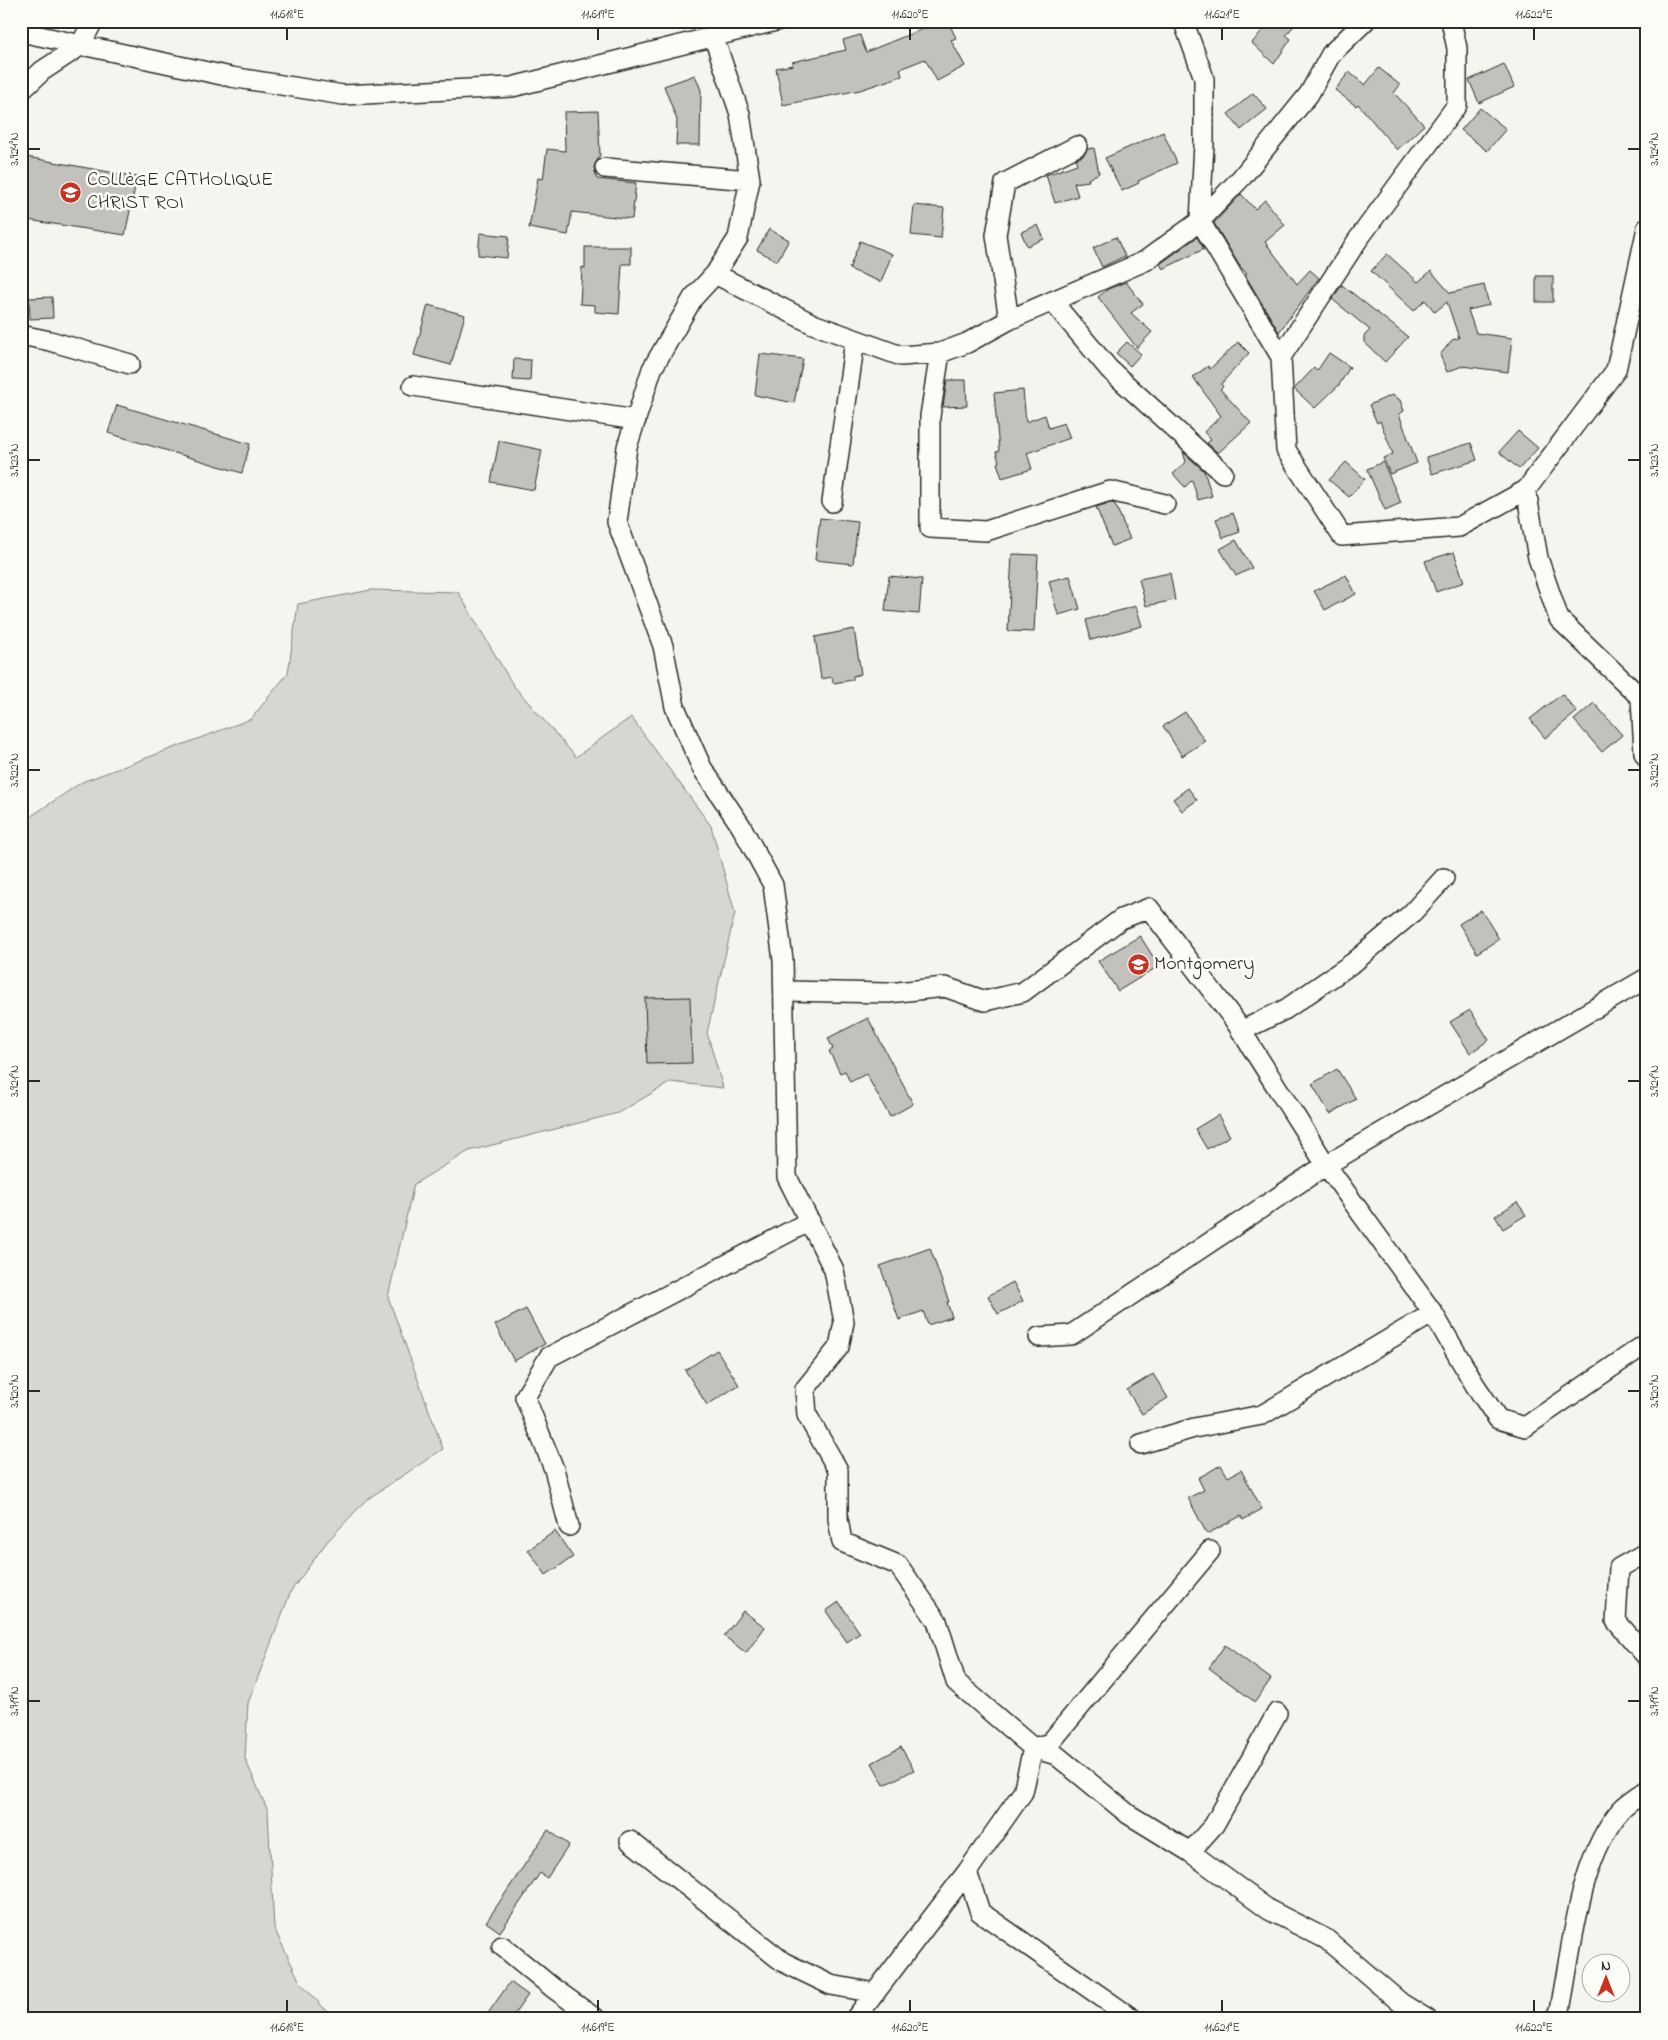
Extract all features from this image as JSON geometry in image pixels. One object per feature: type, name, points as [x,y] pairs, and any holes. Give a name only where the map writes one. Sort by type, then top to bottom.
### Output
[{"type":"street","points":[[21,91],[42,71],[80,46],[93,21]]},
{"type":"street","points":[[21,32],[231,77],[343,95],[512,87],[776,21]]},
{"type":"street","points":[[715,274],[813,324],[901,356],[940,353],[967,343],[1009,320],[1145,260],[1200,221],[1242,177],[1309,94],[1331,54],[1366,21]]},
{"type":"street","points":[[1282,357],[1357,241],[1457,105],[1457,48],[1451,21]]},
{"type":"street","points":[[1184,23],[1204,78],[1204,144],[1200,221],[1282,357],[1286,450],[1342,536],[1460,527],[1526,490],[1616,370],[1647,228]]},
{"type":"street","points":[[714,38],[740,114],[750,180],[738,238],[715,274],[693,298],[652,368],[627,447],[617,522],[663,646],[676,707],[702,768],[741,826],[773,885],[783,960],[787,1177],[834,1270],[844,1322],[839,1348],[806,1389],[807,1415],[838,1470],[838,1519],[842,1542],[898,1565],[937,1621],[956,1682],[1033,1748],[1056,1755],[1128,1814],[1190,1852],[1269,1910],[1326,1939],[1401,2003],[1427,2019]]},
{"type":"street","points":[[1009,320],[996,235],[1005,183],[1077,146]]},
{"type":"street","points":[[605,168],[750,180]]},
{"type":"street","points":[[1052,301],[1109,369],[1223,473]]},
{"type":"street","points":[[21,335],[50,341],[130,364]]},
{"type":"street","points":[[832,502],[855,340]]},
{"type":"street","points":[[940,353],[930,416],[930,528],[986,531],[1110,490],[1165,504]]},
{"type":"street","points":[[413,386],[636,420]]},
{"type":"street","points":[[1526,490],[1538,558],[1559,619],[1641,698],[1644,753],[1647,758]]},
{"type":"street","points":[[1241,1031],[1286,1009],[1354,962],[1412,914],[1444,878]]},
{"type":"street","points":[[784,991],[888,993],[945,987],[985,1001],[1023,992],[1121,918],[1149,908],[1241,1031],[1326,1165],[1433,1313],[1475,1385],[1498,1419],[1525,1427],[1647,1343]]},
{"type":"street","points":[[1039,1337],[1071,1335],[1326,1165],[1647,978]]},
{"type":"street","points":[[569,1526],[554,1470],[525,1398],[549,1357],[810,1221]]},
{"type":"street","points":[[1141,1444],[1194,1428],[1262,1415],[1433,1313]]},
{"type":"street","points":[[1033,1748],[1050,1743],[1210,1551]]},
{"type":"street","points":[[1647,1552],[1619,1568],[1616,1621],[1647,1657]]},
{"type":"street","points":[[1190,1852],[1214,1825],[1277,1713]]},
{"type":"street","points":[[855,2019],[967,1872],[1023,1792],[1033,1748]]},
{"type":"street","points":[[1556,2019],[1560,2010],[1585,1881],[1599,1844],[1622,1809],[1647,1790]]},
{"type":"street","points":[[630,1841],[783,1962],[831,1985],[875,1993]]},
{"type":"street","points":[[967,1872],[980,1912],[1133,2019]]},
{"type":"street","points":[[502,1946],[553,1988],[596,2019]]},
{"type":"shaded area","points":[[371,590],[458,592],[513,685],[576,757],[631,717],[711,826],[735,913],[707,1033],[723,1088],[671,1082],[618,1113],[469,1151],[414,1184],[388,1297],[443,1449],[366,1500],[326,1543],[291,1591],[248,1703],[245,1759],[268,1811],[274,1928],[300,1982],[334,2019],[21,2019],[21,823],[82,782],[251,719],[288,673],[298,604]]},
{"type":"building","points":[[921,21],[948,21],[956,38],[951,40],[965,66],[937,81],[925,59],[900,69],[902,76],[860,90],[783,105],[776,68],[793,65],[792,62],[846,50],[843,40],[860,35],[866,52],[925,28]]},
{"type":"building","points":[[1270,21],[1298,21],[1286,35],[1291,39],[1274,64],[1252,43]]},
{"type":"building","points":[[1504,64],[1514,87],[1479,103],[1469,80]]},
{"type":"building","points":[[1379,68],[1400,85],[1394,93],[1424,125],[1397,150],[1358,104],[1356,106],[1335,90],[1349,72],[1365,85]]},
{"type":"building","points":[[695,75],[701,90],[700,145],[676,145],[677,120],[664,86]]},
{"type":"building","points":[[1253,93],[1267,109],[1241,130],[1228,114]]},
{"type":"building","points":[[1480,108],[1506,129],[1487,151],[1461,130]]},
{"type":"building","points":[[598,111],[600,155],[594,167],[597,179],[636,183],[632,219],[572,212],[568,235],[529,228],[538,178],[543,179],[547,149],[565,151],[564,112]]},
{"type":"building","points":[[1163,132],[1177,163],[1138,181],[1139,183],[1122,191],[1105,158]]},
{"type":"building","points":[[1094,148],[1099,173],[1088,179],[1089,181],[1074,183],[1078,196],[1055,203],[1046,175],[1077,164],[1076,159],[1083,156],[1088,149]]},
{"type":"building","points":[[21,156],[137,177],[125,235],[21,219]]},
{"type":"building","points":[[1241,194],[1255,209],[1265,200],[1285,225],[1265,242],[1297,284],[1310,270],[1319,278],[1279,332],[1245,275],[1247,274],[1239,265],[1214,223]]},
{"type":"building","points":[[914,205],[944,208],[941,238],[911,235]]},
{"type":"building","points":[[1038,225],[1044,239],[1027,246],[1021,232]]},
{"type":"building","points":[[769,229],[789,240],[777,261],[757,250]]},
{"type":"building","points":[[480,233],[509,236],[507,258],[478,255]]},
{"type":"building","points":[[1116,237],[1125,256],[1102,267],[1093,248]]},
{"type":"building","points":[[1197,237],[1204,249],[1163,269],[1160,264]]},
{"type":"building","points":[[860,241],[892,254],[881,282],[849,269]]},
{"type":"building","points":[[585,247],[631,247],[631,264],[622,264],[619,314],[595,312],[595,305],[580,304],[582,267],[585,268]]},
{"type":"building","points":[[1387,254],[1418,282],[1431,271],[1450,293],[1484,285],[1489,305],[1468,310],[1476,333],[1512,338],[1508,372],[1462,366],[1447,372],[1440,355],[1452,340],[1459,338],[1447,302],[1435,312],[1425,300],[1414,311],[1371,271]]},
{"type":"building","points":[[1536,276],[1553,276],[1553,302],[1536,302]]},
{"type":"building","points":[[1126,282],[1143,304],[1131,313],[1152,332],[1137,348],[1098,297],[1108,289]]},
{"type":"building","points":[[1342,285],[1408,337],[1385,362],[1364,342],[1364,336],[1370,330],[1332,299]]},
{"type":"building","points":[[52,297],[53,318],[30,319],[29,298]]},
{"type":"building","points":[[428,305],[465,315],[451,365],[414,355]]},
{"type":"building","points":[[1127,342],[1141,354],[1130,366],[1116,353]]},
{"type":"building","points":[[1238,342],[1249,353],[1221,384],[1223,387],[1220,389],[1251,423],[1218,453],[1207,443],[1211,440],[1204,432],[1221,416],[1193,377],[1208,366],[1210,369]]},
{"type":"building","points":[[1329,353],[1350,367],[1339,385],[1315,408],[1294,389],[1314,368],[1317,371]]},
{"type":"building","points":[[760,354],[803,359],[794,403],[755,395]]},
{"type":"building","points":[[514,359],[531,360],[530,381],[513,380]]},
{"type":"building","points":[[947,380],[966,380],[967,406],[943,407]]},
{"type":"building","points":[[1023,390],[1026,422],[1045,415],[1049,428],[1064,423],[1070,438],[1027,453],[1032,469],[1002,478],[997,463],[999,462],[996,452],[999,451],[994,393]]},
{"type":"building","points":[[1392,395],[1400,400],[1404,411],[1399,414],[1417,463],[1390,474],[1383,458],[1393,454],[1380,421],[1377,423],[1369,405]]},
{"type":"building","points":[[117,405],[250,444],[242,473],[108,433]]},
{"type":"building","points":[[1518,431],[1538,448],[1519,469],[1499,452]]},
{"type":"building","points":[[499,441],[542,450],[534,490],[491,482]]},
{"type":"building","points":[[1471,443],[1477,460],[1432,474],[1426,457]]},
{"type":"building","points":[[1183,452],[1204,471],[1212,496],[1198,500],[1192,480],[1185,487],[1173,474],[1186,462]]},
{"type":"building","points":[[1346,462],[1365,479],[1349,497],[1329,480]]},
{"type":"building","points":[[1383,462],[1401,503],[1385,510],[1367,469]]},
{"type":"building","points":[[1110,503],[1115,504],[1130,539],[1112,546],[1096,507]]},
{"type":"building","points":[[1233,513],[1240,532],[1223,538],[1216,519]]},
{"type":"building","points":[[820,518],[858,522],[853,564],[815,560]]},
{"type":"building","points":[[1236,540],[1252,568],[1236,576],[1220,549]]},
{"type":"building","points":[[1454,552],[1464,582],[1436,592],[1425,561]]},
{"type":"building","points":[[1012,554],[1038,555],[1034,632],[1008,631]]},
{"type":"building","points":[[1170,573],[1175,600],[1146,606],[1139,579]]},
{"type":"building","points":[[1346,575],[1356,594],[1325,610],[1314,591]]},
{"type":"building","points":[[889,576],[922,579],[919,614],[885,611]]},
{"type":"building","points":[[1070,576],[1080,609],[1058,615],[1049,581]]},
{"type":"building","points":[[1136,606],[1142,626],[1091,640],[1086,620]]},
{"type":"building","points":[[854,629],[861,674],[853,676],[853,680],[833,683],[832,677],[821,679],[815,637]]},
{"type":"building","points":[[1562,694],[1577,712],[1545,738],[1530,719]]},
{"type":"building","points":[[1594,703],[1622,735],[1602,752],[1574,720]]},
{"type":"building","points":[[1185,712],[1205,741],[1182,756],[1163,726]]},
{"type":"building","points":[[1188,788],[1197,800],[1182,811],[1173,799]]},
{"type":"building","points":[[1481,910],[1499,939],[1477,953],[1459,924]]},
{"type":"building","points":[[1140,936],[1159,966],[1118,991],[1098,961]]},
{"type":"building","points":[[690,997],[692,1063],[647,1064],[645,998]]},
{"type":"building","points":[[1470,1010],[1489,1040],[1470,1053],[1450,1022]]},
{"type":"building","points":[[868,1018],[913,1104],[890,1117],[866,1074],[850,1082],[845,1071],[840,1073],[829,1051],[833,1049],[828,1038]]},
{"type":"building","points":[[1337,1069],[1356,1099],[1330,1114],[1312,1084]]},
{"type":"building","points":[[1218,1115],[1230,1136],[1207,1149],[1195,1129]]},
{"type":"building","points":[[1517,1202],[1526,1215],[1503,1229],[1495,1216]]},
{"type":"building","points":[[930,1248],[949,1302],[947,1302],[952,1317],[928,1325],[923,1311],[899,1320],[880,1266]]},
{"type":"building","points":[[1013,1282],[1023,1301],[998,1314],[988,1296]]},
{"type":"building","points":[[526,1309],[545,1344],[514,1361],[495,1325]]},
{"type":"building","points":[[717,1350],[739,1385],[707,1405],[685,1370]]},
{"type":"building","points":[[1153,1374],[1168,1398],[1142,1414],[1127,1390]]},
{"type":"building","points":[[1221,1465],[1228,1477],[1241,1470],[1262,1509],[1243,1520],[1241,1516],[1207,1534],[1188,1498],[1204,1490],[1198,1478]]},
{"type":"building","points":[[555,1531],[573,1557],[546,1575],[528,1550]]},
{"type":"building","points":[[839,1602],[860,1633],[847,1642],[826,1611]]},
{"type":"building","points":[[743,1611],[765,1627],[746,1653],[724,1636]]},
{"type":"building","points":[[1225,1645],[1271,1679],[1255,1702],[1209,1668]]},
{"type":"building","points":[[901,1747],[914,1770],[884,1785],[872,1763]]},
{"type":"building","points":[[548,1830],[569,1845],[547,1878],[540,1873],[500,1932],[486,1922]]},
{"type":"building","points":[[510,1982],[528,1995],[511,2019],[484,2019]]},
{"type":"place","name":"COLLèGE CATHOLIQUE CHRIST ROI","points":[[71,192]]},
{"type":"place","name":"Montgomery","points":[[1138,964]]}]
